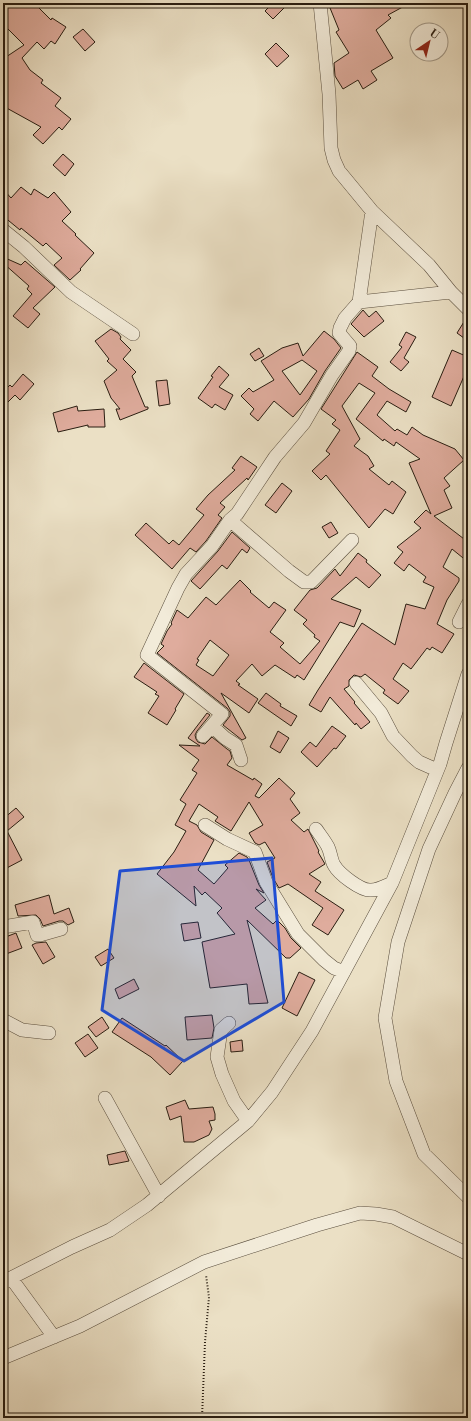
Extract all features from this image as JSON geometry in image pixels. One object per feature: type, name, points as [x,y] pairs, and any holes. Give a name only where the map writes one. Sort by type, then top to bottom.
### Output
[{"type":"street","points":[[320,3],[329,94],[331,148],[339,171],[372,211],[429,265],[451,292],[468,309]]},
{"type":"street","points":[[241,760],[236,745],[225,738],[208,731],[222,714],[147,655],[186,574],[212,546],[230,520],[237,514],[275,457],[304,423],[332,375],[349,351],[350,346],[339,333],[345,318],[358,302],[372,211]]},
{"type":"street","points":[[3,230],[24,247],[71,292],[133,334]]},
{"type":"street","points":[[358,302],[451,292]]},
{"type":"street","points":[[230,520],[289,571],[304,582],[311,582],[352,540]]},
{"type":"street","points":[[459,622],[468,604]]},
{"type":"street","points":[[54,1337],[7,1280],[72,1247],[110,1230],[159,1196],[248,1121],[272,1092],[312,1031],[392,882],[437,770],[468,674]]},
{"type":"street","points":[[356,683],[381,713],[393,736],[412,756],[420,762],[437,770]]},
{"type":"street","points":[[468,768],[455,792],[429,849],[398,942],[385,1018],[396,1081],[424,1154],[468,1197]]},
{"type":"street","points":[[205,825],[227,840],[255,852],[266,882],[298,934],[324,960],[334,968],[344,972]]},
{"type":"street","points":[[316,829],[328,848],[333,864],[350,880],[363,889],[369,890],[378,889],[392,882]]},
{"type":"street","points":[[3,927],[33,922],[37,935],[62,929]]},
{"type":"street","points":[[3,1020],[22,1030],[49,1033]]},
{"type":"street","points":[[229,1023],[221,1030],[217,1057],[222,1074],[234,1100],[248,1121]]},
{"type":"street","points":[[105,1098],[159,1196]]},
{"type":"street","points":[[3,1358],[80,1326],[204,1262],[317,1224],[360,1213],[393,1217],[468,1254]]},
{"type":"path","points":[[202,1418],[209,1297],[204,1262]]},
{"type":"highlighted area","points":[[272,858],[284,1002],[184,1061],[102,1010],[120,871]]},
{"type":"building","points":[[3,3],[34,3],[51,20],[52,18],[66,27],[55,44],[51,41],[44,49],[37,42],[22,58],[30,70],[43,80],[41,83],[61,98],[55,106],[71,119],[62,130],[59,127],[43,144],[33,135],[41,127],[3,106],[3,59],[24,45],[3,24]]},
{"type":"building","points":[[273,3],[289,3],[273,19],[265,11]]},
{"type":"building","points":[[328,3],[410,3],[388,15],[391,18],[376,30],[393,58],[371,71],[377,80],[363,89],[358,80],[343,89],[335,76],[334,63],[349,53],[336,32],[339,30]]},
{"type":"building","points":[[83,29],[95,42],[85,51],[73,37]]},
{"type":"building","points":[[276,43],[289,56],[277,67],[265,54]]},
{"type":"building","points":[[63,154],[74,164],[65,176],[53,165]]},
{"type":"building","points":[[21,187],[31,195],[34,189],[48,198],[54,192],[71,212],[62,221],[94,253],[80,269],[81,270],[70,280],[54,265],[62,258],[46,243],[43,246],[3,216],[3,189],[11,198]]},
{"type":"building","points":[[3,257],[21,265],[25,261],[55,287],[33,308],[40,314],[28,328],[13,316],[32,294],[27,289],[29,286],[3,263]]},
{"type":"building","points":[[363,310],[369,317],[376,311],[384,321],[364,337],[351,324]]},
{"type":"building","points":[[468,317],[468,341],[457,333]]},
{"type":"building","points":[[111,329],[118,333],[121,337],[120,339],[131,350],[123,359],[136,372],[132,376],[145,407],[148,407],[148,409],[120,420],[116,409],[120,409],[111,398],[104,381],[117,370],[107,361],[109,359],[95,341]]},
{"type":"building","points":[[324,331],[334,339],[341,348],[325,371],[309,399],[293,417],[274,401],[258,421],[250,414],[254,409],[241,396],[249,388],[253,392],[274,380],[261,361],[282,348],[298,343],[303,356]],"holes":[[[302,360],[317,371],[300,395],[282,371]]]},
{"type":"building","points":[[406,332],[416,337],[404,358],[409,362],[401,371],[390,362],[402,347],[399,345]]},
{"type":"building","points":[[259,348],[264,356],[255,361],[250,354]]},
{"type":"building","points":[[452,350],[468,357],[468,367],[451,406],[432,397]]},
{"type":"building","points":[[357,352],[378,367],[372,376],[389,389],[411,402],[406,412],[387,401],[377,415],[395,431],[397,429],[407,435],[412,427],[423,435],[455,449],[464,460],[444,478],[450,486],[444,490],[452,508],[434,516],[468,542],[468,562],[452,549],[443,567],[459,578],[459,581],[447,600],[437,624],[454,634],[442,653],[432,647],[430,650],[427,648],[411,669],[403,663],[393,679],[409,691],[398,704],[383,693],[385,690],[365,674],[361,677],[354,675],[349,680],[349,686],[344,689],[370,722],[361,729],[356,723],[355,725],[330,697],[321,712],[309,705],[362,623],[395,645],[406,604],[425,609],[434,587],[423,582],[426,577],[409,564],[404,571],[394,563],[403,552],[397,547],[421,528],[414,522],[426,510],[431,514],[409,463],[420,459],[396,442],[394,446],[384,439],[383,441],[356,419],[375,393],[359,383],[342,406],[360,439],[354,446],[368,456],[374,466],[369,469],[389,485],[392,481],[406,492],[393,514],[385,509],[369,528],[326,475],[321,480],[312,471],[330,454],[326,451],[340,430],[332,424],[336,420],[321,409]]},
{"type":"building","points":[[219,366],[229,375],[219,387],[233,395],[225,410],[215,404],[212,408],[198,398],[213,377],[211,376]]},
{"type":"building","points":[[23,374],[34,384],[20,400],[15,395],[3,407],[3,392],[10,385],[12,387]]},
{"type":"building","points":[[167,380],[170,404],[159,406],[156,381]]},
{"type":"building","points":[[77,406],[78,411],[104,409],[105,427],[88,427],[88,425],[58,432],[53,413]]},
{"type":"building","points":[[241,456],[257,467],[248,480],[247,478],[220,503],[225,507],[218,515],[222,518],[206,541],[196,552],[190,548],[172,569],[135,535],[146,523],[169,544],[173,540],[179,545],[204,515],[196,509],[208,495],[235,470],[232,468]]},
{"type":"building","points":[[282,483],[292,491],[276,513],[265,505]]},
{"type":"building","points":[[331,522],[338,533],[329,538],[322,527]]},
{"type":"building","points":[[232,532],[250,548],[247,553],[242,549],[227,569],[222,565],[200,589],[191,581],[218,551]]},
{"type":"building","points":[[358,553],[381,575],[369,588],[356,577],[331,599],[361,610],[354,627],[340,622],[304,680],[297,675],[295,678],[275,665],[262,676],[252,664],[236,681],[240,684],[238,685],[258,699],[249,713],[221,693],[246,738],[242,740],[223,725],[230,716],[230,712],[227,708],[157,653],[164,646],[161,644],[172,624],[171,623],[177,610],[188,618],[206,597],[216,605],[240,580],[251,591],[250,592],[269,608],[274,602],[286,610],[270,632],[284,643],[280,647],[300,664],[320,641],[314,637],[315,635],[303,624],[307,620],[294,610],[310,590],[317,588],[335,569],[340,576]],"holes":[[[210,640],[229,655],[213,676],[196,665],[199,660],[197,659]]]},
{"type":"building","points":[[144,663],[184,694],[167,725],[148,713],[159,696],[155,694],[157,692],[134,677]]},
{"type":"building","points":[[266,693],[281,704],[280,706],[297,716],[291,726],[258,703]]},
{"type":"building","points":[[207,713],[210,715],[197,731],[195,735],[196,739],[198,742],[205,744],[212,737],[230,751],[232,758],[227,765],[253,780],[254,778],[262,784],[255,796],[259,798],[279,778],[295,793],[290,799],[300,813],[291,820],[304,832],[308,829],[325,864],[309,874],[321,882],[315,891],[344,910],[328,935],[312,925],[323,908],[288,884],[279,888],[273,878],[267,862],[275,858],[265,842],[259,845],[255,843],[249,833],[263,825],[249,802],[231,831],[215,821],[218,817],[199,804],[189,821],[197,825],[201,832],[214,840],[198,870],[214,884],[228,868],[225,865],[239,853],[247,857],[264,893],[256,889],[266,900],[255,908],[273,924],[277,920],[301,948],[290,958],[286,958],[247,920],[268,1003],[249,1004],[247,984],[210,988],[202,942],[235,934],[217,913],[222,908],[205,892],[202,895],[194,886],[196,906],[157,874],[174,852],[186,831],[175,825],[186,804],[180,800],[197,773],[192,770],[199,760],[179,745],[200,746],[188,738]]},
{"type":"building","points":[[332,726],[346,736],[336,749],[334,748],[317,767],[301,752],[310,742],[316,747]]},
{"type":"building","points":[[278,731],[289,738],[280,753],[270,747]]},
{"type":"building","points":[[16,808],[24,817],[7,831],[22,860],[3,870],[3,819]]},
{"type":"building","points":[[49,895],[54,914],[69,908],[74,922],[68,925],[63,921],[59,921],[43,926],[40,919],[36,915],[18,916],[15,905]]},
{"type":"building","points":[[198,922],[201,938],[184,941],[181,924]]},
{"type":"building","points":[[16,933],[22,948],[6,954],[3,947],[3,938]]},
{"type":"building","points":[[46,942],[55,957],[43,964],[32,945]]},
{"type":"building","points":[[108,949],[114,958],[101,966],[95,957]]},
{"type":"building","points":[[299,972],[315,980],[297,1016],[282,1008]]},
{"type":"building","points":[[134,979],[139,989],[119,999],[115,989]]},
{"type":"building","points":[[212,1015],[214,1028],[212,1038],[187,1040],[185,1017]]},
{"type":"building","points":[[102,1017],[109,1028],[96,1037],[88,1027]]},
{"type":"building","points":[[122,1018],[165,1046],[166,1045],[183,1061],[170,1075],[151,1057],[112,1032]]},
{"type":"building","points":[[88,1034],[98,1048],[85,1057],[75,1043]]},
{"type":"building","points":[[242,1040],[243,1051],[231,1052],[230,1042]]},
{"type":"building","points":[[185,1100],[189,1109],[213,1107],[215,1114],[215,1120],[209,1121],[212,1129],[209,1135],[194,1142],[184,1142],[181,1116],[170,1120],[166,1107]]},
{"type":"building","points":[[125,1151],[129,1161],[109,1165],[107,1155]]}]
